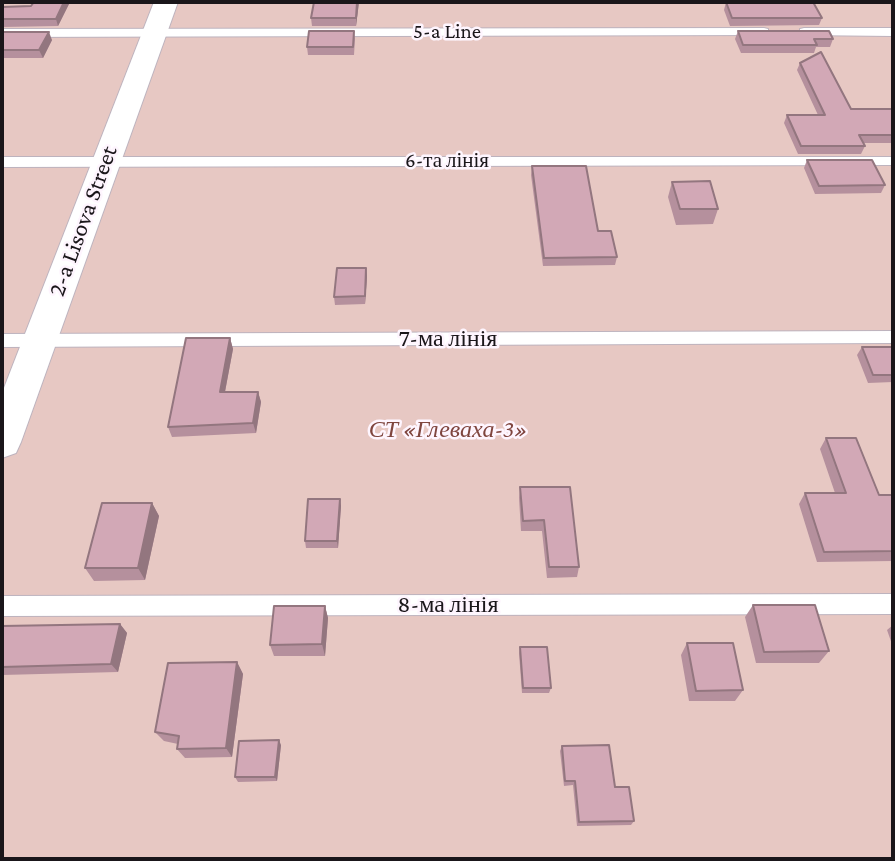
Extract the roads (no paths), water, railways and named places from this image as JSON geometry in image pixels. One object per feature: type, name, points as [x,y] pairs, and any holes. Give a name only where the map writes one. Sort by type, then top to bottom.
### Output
[{"type":"street","name":"2-a Lisova Street","points":[[2,442],[104,162],[166,2]]},
{"type":"lane","name":"5-a Line","points":[[2,33],[782,32]]},
{"type":"lane","points":[[796,32],[893,32]]},
{"type":"lane","name":"6-та лінія","points":[[2,162],[893,161]]},
{"type":"lane","name":"7-ма лінія","points":[[2,341],[893,337]]},
{"type":"lane","name":"8-ма лінія","points":[[2,606],[893,604]]},
{"type":"park label","name":"СТ «Глеваха-3»","points":[[448,430]]}]
